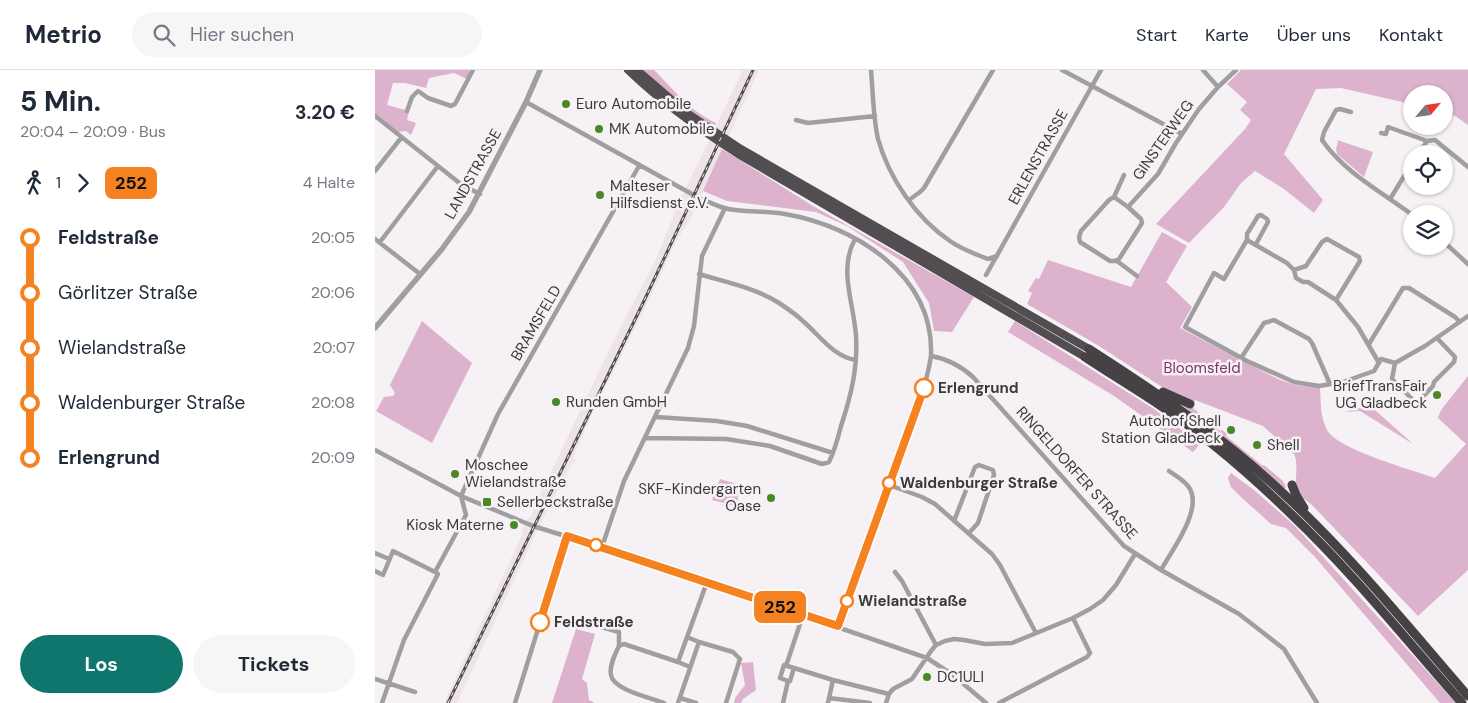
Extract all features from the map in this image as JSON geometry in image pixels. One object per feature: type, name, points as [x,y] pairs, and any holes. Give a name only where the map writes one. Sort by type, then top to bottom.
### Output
[{"type":"highway","points":[[628,70],[683,118],[738,154],[1151,388],[1235,451],[1321,530],[1468,696]]},
{"type":"highway","points":[[637,70],[687,113],[741,149],[1087,353],[1159,405],[1228,458],[1293,515],[1347,572],[1462,703]]},
{"type":"highway","points":[[1151,388],[1190,404]]},
{"type":"highway","points":[[1292,485],[1296,495],[1321,530]]},
{"type":"street","points":[[407,111],[412,97],[418,91],[428,98],[451,106],[455,104],[473,70]]},
{"type":"street","name":"LANDSTRASSE","points":[[375,328],[459,226],[480,194],[540,70]]},
{"type":"street","points":[[871,70],[878,138],[884,156],[909,200],[924,218],[952,242],[988,259],[997,256]]},
{"type":"street","points":[[909,200],[924,188],[993,70]]},
{"type":"street","points":[[1062,70],[1181,134]]},
{"type":"street","name":"ERLENSTRASSE","points":[[986,274],[1101,70]]},
{"type":"street","points":[[1203,70],[1218,88]]},
{"type":"street","name":"GINSTERWEG","points":[[1129,207],[1158,174],[1181,134],[1199,109],[1237,70]]},
{"type":"street","points":[[526,102],[699,198],[725,208],[783,213],[804,218],[855,239],[875,250],[892,264],[905,277],[915,293],[925,312],[930,334],[931,356],[923,389],[838,626]]},
{"type":"street","points":[[1351,112],[1340,109],[1336,110],[1324,132],[1322,140],[1334,156],[1348,169],[1403,208]]},
{"type":"street","points":[[375,116],[462,185],[480,194]]},
{"type":"street","points":[[796,120],[808,123],[875,116]]},
{"type":"street","points":[[1381,133],[1386,134],[1388,127],[1428,141],[1435,140],[1468,167]]},
{"type":"street","points":[[375,171],[401,138]]},
{"type":"street","points":[[1425,145],[1428,141]]},
{"type":"street","points":[[380,242],[438,166]]},
{"type":"street","name":"BRAMSFELD","points":[[461,496],[498,414],[639,166]]},
{"type":"street","name":"GINSTERWEG","points":[[1124,175],[1114,197],[1093,216],[1081,231],[1079,238],[1082,244],[1110,261],[1117,260],[1137,276]]},
{"type":"street","points":[[1390,199],[1403,179]]},
{"type":"street","points":[[1114,197],[1129,207],[1141,219],[1141,224],[1117,260]]},
{"type":"street","points":[[602,547],[625,480],[689,345],[694,326],[702,256],[725,208]]},
{"type":"street","points":[[1256,244],[1268,222],[1261,215],[1258,216],[1248,232],[1247,240],[1223,278],[1214,273],[1185,327],[1241,358],[1294,382],[1319,386],[1343,382],[1374,371],[1381,360],[1395,363],[1437,338],[1468,316]]},
{"type":"street","points":[[375,239],[419,274]]},
{"type":"street","points":[[646,438],[726,439],[770,446],[821,464],[829,462],[853,384],[856,360],[856,336],[847,272],[850,249],[855,239]]},
{"type":"street","points":[[1294,270],[1306,266],[1322,242],[1327,239],[1359,257],[1360,261],[1336,300]]},
{"type":"street","points":[[1247,240],[1287,262],[1294,270],[1296,278],[1303,282],[1308,282],[1336,300],[1358,327],[1379,362]]},
{"type":"street","points":[[1453,250],[1468,264]]},
{"type":"street","points":[[699,274],[748,289],[778,302],[846,359],[856,360]]},
{"type":"street","points":[[1369,344],[1403,288],[1409,288],[1460,322]]},
{"type":"street","points":[[1241,358],[1264,322],[1274,320],[1309,339],[1330,384]]},
{"type":"street","points":[[1395,363],[1392,379],[1414,400],[1419,401],[1433,386],[1434,382],[1454,362],[1455,357],[1437,338]]},
{"type":"street","name":"RINGELDORFER STRASSE","points":[[931,356],[945,358],[962,366],[1116,538],[1135,554],[1239,614],[1284,649],[1317,703]]},
{"type":"street","points":[[656,417],[717,421],[747,426],[833,453]]},
{"type":"street","points":[[375,450],[461,496],[533,526],[707,582],[927,658],[953,675],[986,703]]},
{"type":"street","points":[[954,521],[975,468],[979,465],[993,470],[994,475],[978,523],[969,532]]},
{"type":"street","points":[[1161,570],[1190,518],[1193,506],[1191,490],[1185,482],[1169,471]]},
{"type":"street","points":[[889,485],[922,496],[935,504],[992,554],[1000,565],[1036,633]]},
{"type":"street","points":[[435,572],[466,514],[461,496]]},
{"type":"street","points":[[515,703],[567,536]]},
{"type":"street","points":[[375,572],[383,575],[393,551],[438,574],[411,622],[382,703]]},
{"type":"street","points":[[375,553],[389,559]]},
{"type":"street","points":[[886,703],[893,689],[912,679],[936,645],[954,639],[985,644],[1012,643],[1090,610],[1103,600],[1116,585],[1135,554]]},
{"type":"street","points":[[895,572],[902,581],[936,645]]},
{"type":"street","points":[[678,662],[707,582]]},
{"type":"street","points":[[788,681],[780,678],[784,665],[786,666],[803,615]]},
{"type":"street","points":[[999,703],[1087,657],[1090,653],[1073,618]]},
{"type":"street","points":[[598,626],[619,632],[619,646],[611,669],[612,681],[618,686],[664,703]]},
{"type":"street","points":[[687,638],[733,652],[740,660],[725,703]]},
{"type":"street","points":[[696,703],[679,700],[699,642]]},
{"type":"street","points":[[619,646],[624,644],[690,667]]},
{"type":"street","points":[[786,666],[889,694]]},
{"type":"street","points":[[783,703],[788,681],[790,682],[794,668]]},
{"type":"street","points":[[375,679],[415,692]]},
{"type":"street","points":[[833,680],[829,700],[870,703]]},
{"type":"shaded area","points":[[743,70],[759,70],[691,218],[675,243],[655,288],[591,416],[573,458],[576,460],[574,464],[572,463],[536,533],[457,703],[444,703],[522,535],[523,527],[528,518],[530,518],[614,340],[656,259],[680,200]]},
{"type":"green space","points":[[375,70],[470,70],[467,79],[454,73],[429,78],[426,88],[405,83],[393,83],[387,105],[409,111],[407,120],[416,123],[411,135],[406,131],[398,132],[375,114]]},
{"type":"green space","points":[[642,70],[654,70],[698,113],[716,123],[714,127],[684,106]]},
{"type":"green space","points":[[1241,70],[1468,70],[1468,125],[1453,116],[1453,85],[1403,85],[1403,102],[1341,88],[1316,89],[1284,154],[1323,200],[1314,213],[1284,189],[1255,171],[1241,183],[1224,207],[1189,243],[1156,224],[1245,129],[1251,120],[1240,110],[1247,102],[1227,84]]},
{"type":"green space","points":[[1337,140],[1373,152],[1364,177],[1337,154]]},
{"type":"green space","points":[[722,149],[813,206],[974,297],[952,332],[934,331],[929,303],[903,262],[847,226],[816,212],[727,201],[703,191]]},
{"type":"green space","name":"Bloomsfeld","points":[[1162,232],[1187,246],[1166,282],[1192,307],[1180,328],[1278,379],[1295,385],[1320,388],[1322,415],[1327,430],[1345,444],[1393,464],[1435,478],[1466,444],[1438,418],[1441,410],[1468,376],[1468,570],[1418,616],[1312,505],[1299,494],[1296,486],[1296,459],[1294,454],[1263,426],[1195,400],[1194,403],[1162,390],[1162,387],[1099,346],[1027,304],[1032,293],[1028,291],[1036,278],[1039,279],[1048,260],[1131,287]]},
{"type":"green space","points":[[422,321],[472,363],[432,443],[376,411],[384,397],[393,396],[395,393],[390,385]]},
{"type":"green space","points":[[1015,321],[1154,409],[1200,444],[1193,452],[1114,396],[1008,332]]},
{"type":"green space","points":[[1182,405],[1189,405],[1206,418],[1205,420],[1227,434],[1226,436],[1283,481],[1285,489],[1235,446]]},
{"type":"green space","points":[[1358,408],[1375,410],[1413,444],[1360,411],[1345,412]]},
{"type":"green space","points":[[1231,473],[1254,490],[1295,526],[1456,703],[1440,703],[1315,557],[1286,528],[1271,524],[1231,487],[1228,478]]},
{"type":"green space","points":[[720,479],[737,484],[738,501],[735,506],[712,500]]},
{"type":"green space","points":[[576,629],[595,634],[582,679],[587,683],[589,700],[595,703],[552,703]]},
{"type":"green space","points":[[753,662],[756,690],[743,699],[741,703],[734,703],[735,698],[745,685],[741,663]]},
{"type":"railway","points":[[448,703],[643,303],[753,70]]},
{"type":"bus line","name":"252","points":[[540,622],[567,536],[838,626],[924,388]]},
{"type":"place","name":"Euro Automobile","points":[[566,104]]},
{"type":"place","name":"MK Automobile","points":[[599,129]]},
{"type":"place","name":"Malteser Hilfsdienst e.V.","points":[[600,195]]},
{"type":"place","name":"Erlengrund","points":[[924,388]]},
{"type":"place","name":"BriefTransFair UG Gladbeck","points":[[1437,395]]},
{"type":"place","name":"Runden GmbH","points":[[556,402]]},
{"type":"place","name":"Autohof Shell Station Gladbeck","points":[[1231,430]]},
{"type":"place","name":"Shell","points":[[1257,445]]},
{"type":"place","name":"Moschee Wielandstraße","points":[[455,474]]},
{"type":"place","name":"Waldenburger Straße","points":[[889,483]]},
{"type":"place","name":"SKF-Kindergarten Oase","points":[[771,498]]},
{"type":"place","name":"Sellerbeckstraße","points":[[487,502]]},
{"type":"place","name":"Kiosk Materne","points":[[514,525]]},
{"type":"place","name":"Wielandstraße","points":[[847,601]]},
{"type":"place","name":"Feldstraße","points":[[540,622]]},
{"type":"place","name":"DC1ULI","points":[[927,677]]}]
